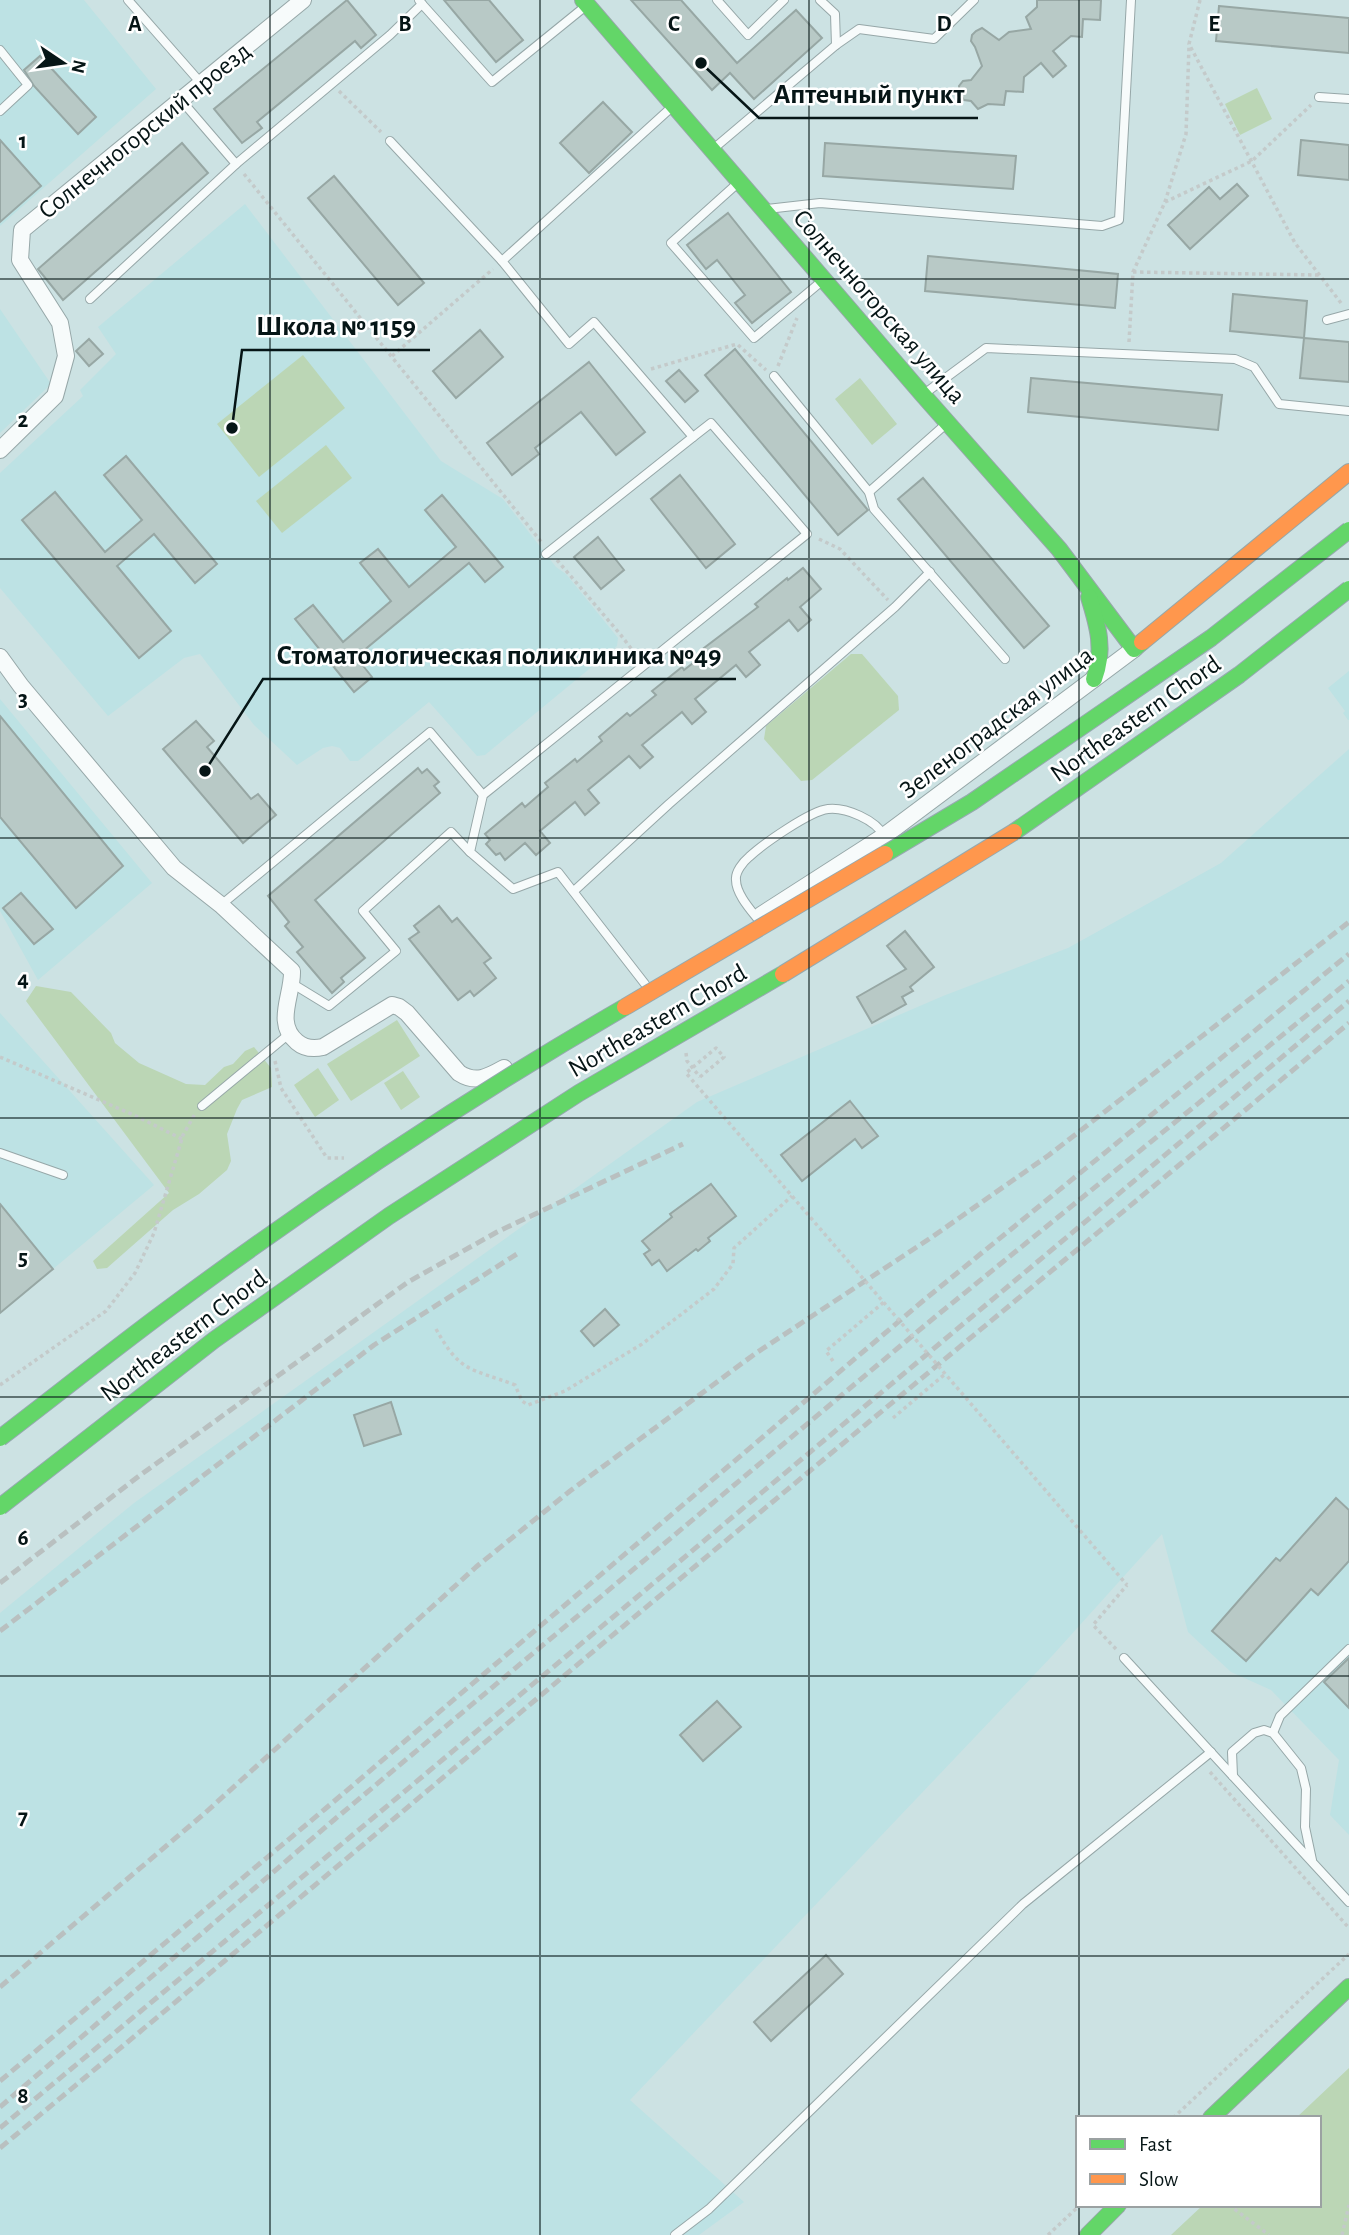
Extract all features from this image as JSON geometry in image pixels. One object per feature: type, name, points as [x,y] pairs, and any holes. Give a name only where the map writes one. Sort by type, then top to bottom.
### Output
[{"type":"main road","name":"Солнечногорская улица","points":[[585,3],[1059,549],[1134,649]]},
{"type":"main road","name":"Зеленоградская улица","points":[[1134,649],[1349,472]]},
{"type":"main road","name":"Northeastern Chord","points":[[0,1438],[165,1311],[345,1184],[539,1057],[972,802],[1210,638],[1349,530]]},
{"type":"main road","points":[[1086,585],[1103,650],[1094,679]]},
{"type":"main road","name":"Northeastern Chord","points":[[0,1507],[214,1340],[388,1216],[579,1093],[832,946],[1035,819],[1239,675],[1349,589]]},
{"type":"main road","points":[[1213,2116],[1349,1987]]},
{"type":"main road","points":[[1088,2235],[1116,2207]]},
{"type":"street","name":"Солнечногорский проезд","points":[[0,450],[55,396],[66,356],[60,323],[20,260],[22,230],[303,0]]},
{"type":"street","name":"Зеленоградская улица","points":[[648,983],[757,918],[884,836],[1134,649]]},
{"type":"street","points":[[0,657],[21,686],[174,868],[220,905],[292,971],[293,984],[285,1015],[289,1034],[298,1044],[314,1049],[323,1047],[384,1007],[392,1005],[407,1013],[459,1073],[478,1080],[489,1077],[648,983]]},
{"type":"lane","points":[[128,0],[200,82]]},
{"type":"lane","points":[[717,0],[748,35],[784,0]]},
{"type":"lane","points":[[820,0],[835,14],[836,45]]},
{"type":"lane","points":[[712,150],[836,45],[859,29],[934,39],[974,0]]},
{"type":"lane","points":[[764,209],[820,203],[1102,226],[1119,220],[1131,0]]},
{"type":"lane","points":[[90,299],[236,164],[332,84],[420,2],[492,82],[585,3]]},
{"type":"lane","points":[[0,50],[28,85],[0,111]]},
{"type":"lane","points":[[1319,97],[1349,99]]},
{"type":"lane","points":[[181,100],[236,164]]},
{"type":"lane","points":[[502,261],[674,105]]},
{"type":"lane","points":[[390,141],[502,261],[569,344],[594,322],[693,437]]},
{"type":"lane","points":[[739,182],[671,243],[754,338],[824,279]]},
{"type":"lane","points":[[1327,320],[1349,314]]},
{"type":"lane","points":[[923,395],[986,348],[1236,359],[1254,367],[1279,404],[1349,411]]},
{"type":"lane","points":[[774,376],[869,492],[874,509],[1004,659]]},
{"type":"lane","points":[[869,492],[947,422]]},
{"type":"lane","points":[[470,852],[483,795],[807,534],[711,423],[548,553]]},
{"type":"lane","points":[[574,891],[669,804],[895,607],[930,572]]},
{"type":"lane","points":[[220,905],[430,732],[483,795]]},
{"type":"lane","points":[[757,918],[743,898],[736,880],[740,867],[747,858],[807,816],[827,809],[847,811],[880,829],[884,836]]},
{"type":"lane","points":[[293,984],[329,1006],[396,951],[363,911],[450,832],[513,889],[558,872],[648,983]]},
{"type":"lane","points":[[199,1109],[289,1034]]},
{"type":"lane","points":[[0,1153],[63,1175]]},
{"type":"lane","points":[[1273,1733],[1280,1716],[1349,1649]]},
{"type":"lane","points":[[1124,1658],[1349,1902]]},
{"type":"lane","points":[[1233,1776],[1232,1752],[1254,1733],[1273,1733],[1301,1768],[1306,1789],[1305,1827],[1313,1863]]},
{"type":"lane","points":[[675,2235],[709,2209],[1023,1904],[1211,1752]]},
{"type":"path","points":[[1128,354],[1133,272],[1165,202],[1186,134],[1189,44],[1200,0]]},
{"type":"path","points":[[1189,44],[1295,243],[1342,303]]},
{"type":"path","points":[[332,84],[390,141]]},
{"type":"path","points":[[1165,202],[1252,161],[1319,97]]},
{"type":"path","points":[[236,164],[548,553],[643,664]]},
{"type":"path","points":[[392,356],[502,261]]},
{"type":"path","points":[[1133,272],[1320,275]]},
{"type":"path","points":[[638,372],[737,344],[774,376],[807,293]]},
{"type":"path","points":[[807,534],[840,549],[895,607]]},
{"type":"path","points":[[700,1077],[724,1057],[716,1048],[686,1073],[1128,1585],[1093,1625],[1115,1648]]},
{"type":"path","points":[[0,1057],[182,1139]]},
{"type":"path","points":[[0,1385],[106,1311],[135,1273],[154,1233],[182,1139],[199,1109]]},
{"type":"path","points":[[436,1329],[449,1352],[458,1360],[474,1372],[515,1385],[522,1401],[528,1405],[565,1391],[642,1344],[714,1289],[733,1264],[734,1248],[792,1196]]},
{"type":"path","points":[[833,1361],[826,1351],[884,1302]]},
{"type":"path","points":[[893,1418],[945,1374]]},
{"type":"path","points":[[1175,2116],[1349,1954]]},
{"type":"path","points":[[1342,2235],[1349,2205]]},
{"type":"path","points":[[1048,2235],[1078,2207]]},
{"type":"path","points":[[1232,2207],[1269,2235]]},
{"type":"shaded area","points":[[0,0],[84,0],[156,89],[0,226]]},
{"type":"shaded area","points":[[245,204],[441,461],[503,499],[556,567],[566,574],[618,638],[617,646],[485,755],[477,756],[429,702],[358,761],[350,761],[340,748],[332,746],[323,748],[297,765],[254,725],[200,654],[184,658],[108,716],[0,588],[0,473],[83,396],[80,390],[116,354],[98,327]]},
{"type":"shaded area","points":[[0,309],[51,384],[0,433]]},
{"type":"shaded area","points":[[1349,671],[1348,720],[1343,713],[1345,711],[1328,688]]},
{"type":"shaded area","points":[[0,699],[152,883],[38,980],[0,911]]},
{"type":"shaded area","points":[[1349,749],[1349,1835],[1330,1815],[1339,1760],[1271,1690],[1231,1672],[1188,1632],[1162,1534],[1052,1656],[630,2100],[744,2202],[699,2235],[0,2235],[0,1613],[134,1503],[697,1102],[943,996],[1068,948],[1221,863]]},
{"type":"shaded area","points":[[0,1013],[154,1185],[0,1313]]},
{"type":"green space","points":[[1257,88],[1272,119],[1240,135],[1225,104]]},
{"type":"green space","points":[[303,355],[345,408],[259,477],[217,424]]},
{"type":"green space","points":[[860,378],[897,424],[872,445],[835,399]]},
{"type":"green space","points":[[326,445],[352,478],[282,533],[256,501]]},
{"type":"green space","points":[[851,654],[862,654],[898,696],[899,710],[812,780],[801,781],[764,739],[766,726]]},
{"type":"green space","points":[[36,986],[71,992],[111,1033],[115,1043],[139,1063],[186,1084],[205,1085],[224,1067],[233,1064],[245,1051],[254,1047],[271,1068],[272,1087],[242,1100],[237,1109],[227,1134],[231,1161],[227,1170],[199,1194],[173,1210],[107,1268],[97,1269],[93,1261],[169,1193],[26,1001]]},
{"type":"green space","points":[[397,1020],[420,1056],[351,1101],[327,1064]]},
{"type":"green space","points":[[318,1068],[339,1100],[315,1117],[294,1085]]},
{"type":"green space","points":[[403,1071],[420,1097],[401,1110],[384,1083]]},
{"type":"green space","points":[[1349,2068],[1349,2235],[1171,2235],[1201,2207],[1321,2207],[1321,2116],[1298,2116]]},
{"type":"building","points":[[347,0],[376,35],[361,48],[355,41],[257,122],[262,128],[242,143],[214,109]]},
{"type":"building","points":[[444,0],[489,0],[523,40],[496,62]]},
{"type":"building","points":[[631,0],[681,0],[737,63],[796,10],[822,38],[754,99],[730,73],[712,90]]},
{"type":"building","points":[[1037,0],[1101,0],[1100,20],[1083,19],[1082,37],[1071,36],[1053,51],[1066,66],[1053,77],[1041,63],[1024,77],[1023,92],[1006,91],[1004,105],[988,104],[978,109],[971,101],[964,100],[959,86],[963,81],[971,80],[982,66],[971,41],[972,35],[982,28],[999,40],[1009,32],[1031,29],[1026,17],[1037,7]]},
{"type":"building","points":[[1219,6],[1349,18],[1349,53],[1216,41]]},
{"type":"building","points":[[40,56],[96,117],[78,134],[34,86],[24,70]]},
{"type":"building","points":[[603,102],[632,132],[589,173],[560,143]]},
{"type":"building","points":[[0,140],[41,186],[0,222]]},
{"type":"building","points":[[1301,140],[1349,145],[1349,180],[1298,175]]},
{"type":"building","points":[[182,143],[208,173],[63,300],[38,269]]},
{"type":"building","points":[[825,143],[1016,156],[1013,189],[823,176]]},
{"type":"building","points":[[334,176],[424,283],[398,305],[308,198]]},
{"type":"building","points":[[1237,184],[1248,196],[1190,249],[1168,225],[1209,187],[1220,199]]},
{"type":"building","points":[[728,213],[791,292],[752,323],[735,303],[745,295],[717,260],[706,269],[687,245]]},
{"type":"building","points":[[928,256],[1118,274],[1115,308],[925,291]]},
{"type":"building","points":[[1233,294],[1307,301],[1304,338],[1230,331]]},
{"type":"building","points":[[480,330],[503,357],[456,398],[433,371]]},
{"type":"building","points":[[1304,338],[1349,342],[1349,382],[1300,378]]},
{"type":"building","points":[[89,339],[103,354],[89,366],[76,351]]},
{"type":"building","points":[[735,349],[868,510],[838,535],[705,375]]},
{"type":"building","points":[[589,362],[645,432],[616,455],[581,412],[535,448],[539,454],[512,475],[487,443]]},
{"type":"building","points":[[679,370],[698,391],[685,402],[666,381]]},
{"type":"building","points":[[1031,378],[1222,395],[1218,430],[1028,412]]},
{"type":"building","points":[[126,456],[217,564],[195,583],[154,534],[117,566],[171,631],[139,658],[22,520],[55,492],[105,552],[142,520],[104,475]]},
{"type":"building","points":[[680,475],[735,544],[706,568],[651,499]]},
{"type":"building","points":[[923,478],[1049,626],[1024,648],[898,499]]},
{"type":"building","points":[[442,495],[503,567],[485,582],[469,563],[356,657],[372,677],[354,692],[295,619],[313,605],[343,642],[391,601],[360,563],[378,549],[409,587],[456,547],[425,510]]},
{"type":"building","points":[[598,537],[624,570],[601,589],[574,557]]},
{"type":"building","points":[[803,568],[821,589],[800,607],[811,620],[798,631],[789,620],[749,652],[760,665],[746,677],[736,665],[695,699],[706,712],[692,724],[682,712],[642,745],[653,757],[640,768],[629,756],[588,790],[599,803],[585,815],[575,802],[540,831],[550,843],[536,855],[525,843],[505,860],[500,853],[496,855],[486,844],[490,840],[485,834],[522,803],[525,807],[548,787],[545,783],[602,741],[599,737],[627,713],[630,716],[656,695],[652,691],[682,667],[684,670],[707,652],[704,648],[758,607],[755,604],[787,578],[788,580]]},
{"type":"building","points":[[0,716],[123,866],[76,908],[0,817]]},
{"type":"building","points":[[196,721],[214,741],[207,747],[251,799],[258,794],[276,815],[243,843],[163,749]]},
{"type":"building","points":[[418,768],[422,773],[427,769],[439,782],[434,786],[440,793],[315,900],[365,958],[341,978],[344,982],[332,993],[297,952],[303,947],[285,926],[289,922],[268,896]]},
{"type":"building","points":[[21,893],[53,929],[34,944],[3,908]]},
{"type":"building","points":[[439,906],[452,922],[457,918],[491,958],[484,963],[496,978],[474,996],[470,991],[458,1000],[409,939],[419,932],[414,926]]},
{"type":"building","points":[[905,931],[934,967],[910,987],[913,991],[902,997],[906,1004],[872,1023],[857,997],[906,969],[887,946]]},
{"type":"building","points":[[850,1101],[878,1136],[862,1148],[855,1139],[802,1181],[781,1155]]},
{"type":"building","points":[[711,1184],[736,1216],[708,1238],[710,1241],[698,1251],[696,1249],[667,1271],[659,1260],[652,1265],[644,1254],[650,1250],[642,1241],[672,1217],[670,1214]]},
{"type":"building","points":[[0,1204],[53,1269],[0,1313]]},
{"type":"building","points":[[605,1309],[619,1325],[594,1346],[581,1331]]},
{"type":"building","points":[[391,1402],[401,1434],[364,1446],[354,1415]]},
{"type":"building","points":[[1336,1498],[1349,1510],[1349,1561],[1318,1595],[1311,1589],[1246,1661],[1212,1631],[1276,1558],[1280,1561]]},
{"type":"building","points":[[1349,1658],[1349,1708],[1324,1682]]},
{"type":"building","points":[[717,1701],[741,1727],[703,1761],[680,1735]]},
{"type":"building","points":[[826,1955],[843,1974],[771,2041],[754,2022]]},
{"type":"railway","points":[[0,1987],[205,1813],[476,1567],[570,1491],[756,1353],[932,1237],[1049,1155],[1349,922]]},
{"type":"railway","points":[[0,2081],[924,1300],[1349,954]]},
{"type":"railway","points":[[0,2107],[335,1819],[935,1317],[1349,981]]},
{"type":"railway","points":[[0,2128],[1349,1001]]},
{"type":"railway","points":[[0,2148],[1349,1023]]},
{"type":"railway","points":[[0,1583],[139,1476],[408,1282],[497,1232],[683,1144]]},
{"type":"railway","points":[[0,1631],[374,1345],[520,1252]]},
{"type":"traffic: fast","points":[[583,0],[1059,549],[1134,649],[1142,642]]},
{"type":"traffic: fast","points":[[885,854],[972,802],[1211,638],[1349,530]]},
{"type":"traffic: fast","points":[[1014,832],[1239,675],[1349,589]]},
{"type":"traffic: fast","points":[[1089,597],[1100,648],[1094,679]]},
{"type":"traffic: fast","points":[[0,1507],[214,1340],[389,1216],[579,1093],[783,974]]},
{"type":"traffic: fast","points":[[0,1438],[164,1312],[333,1191],[448,1115],[625,1007]]},
{"type":"traffic: fast","points":[[1213,2116],[1349,1987]]},
{"type":"traffic: fast","points":[[1088,2235],[1116,2207]]},
{"type":"traffic: slow","points":[[1142,642],[1349,472]]},
{"type":"traffic: slow","points":[[783,974],[1014,832]]},
{"type":"traffic: slow","points":[[625,1007],[885,854]]},
{"type":"place","name":"Аптечный пункт","points":[[701,63]]},
{"type":"place","name":"Школа № 1159","points":[[232,428]]},
{"type":"place","name":"Стоматологическая поликлиника №49","points":[[205,771]]}]
